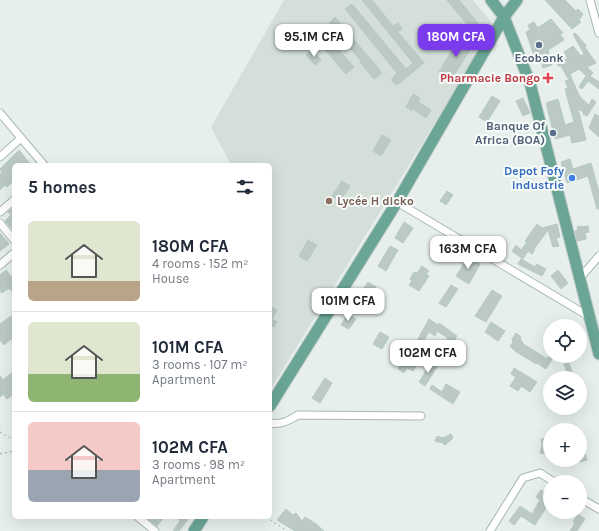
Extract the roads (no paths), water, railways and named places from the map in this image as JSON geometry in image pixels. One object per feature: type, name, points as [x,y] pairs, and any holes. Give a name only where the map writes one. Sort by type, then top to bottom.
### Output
[{"type":"main road","points":[[491,0],[504,17],[530,83],[599,354]]},
{"type":"main road","points":[[272,403],[397,202],[504,17],[517,0]]},
{"type":"main road","points":[[194,531],[202,519]]},
{"type":"street","points":[[590,0],[599,5]]},
{"type":"street","points":[[590,0],[599,33]]},
{"type":"street","points":[[0,113],[42,163]]},
{"type":"street","points":[[0,157],[22,138]]},
{"type":"street","points":[[0,212],[12,202]]},
{"type":"street","points":[[397,202],[590,317]]},
{"type":"street","points":[[0,223],[12,238]]},
{"type":"street","points":[[0,265],[12,255]]},
{"type":"street","points":[[580,278],[599,256]]},
{"type":"street","points":[[272,423],[279,424],[298,415],[421,416]]},
{"type":"street","points":[[490,531],[523,478],[540,472],[544,475]]},
{"type":"street","points":[[587,502],[599,509]]},
{"type":"street","points":[[140,519],[155,531]]},
{"type":"place","name":"Ecobank","points":[[539,45]]},
{"type":"place","name":"Pharmacie Bongo","points":[[548,78]]},
{"type":"place","name":"Banque Of Africa (BOA)","points":[[553,133]]},
{"type":"place","name":"Depot Fofy industrie","points":[[572,178]]},
{"type":"place","name":"Lycée H dicko","points":[[329,201]]}]
